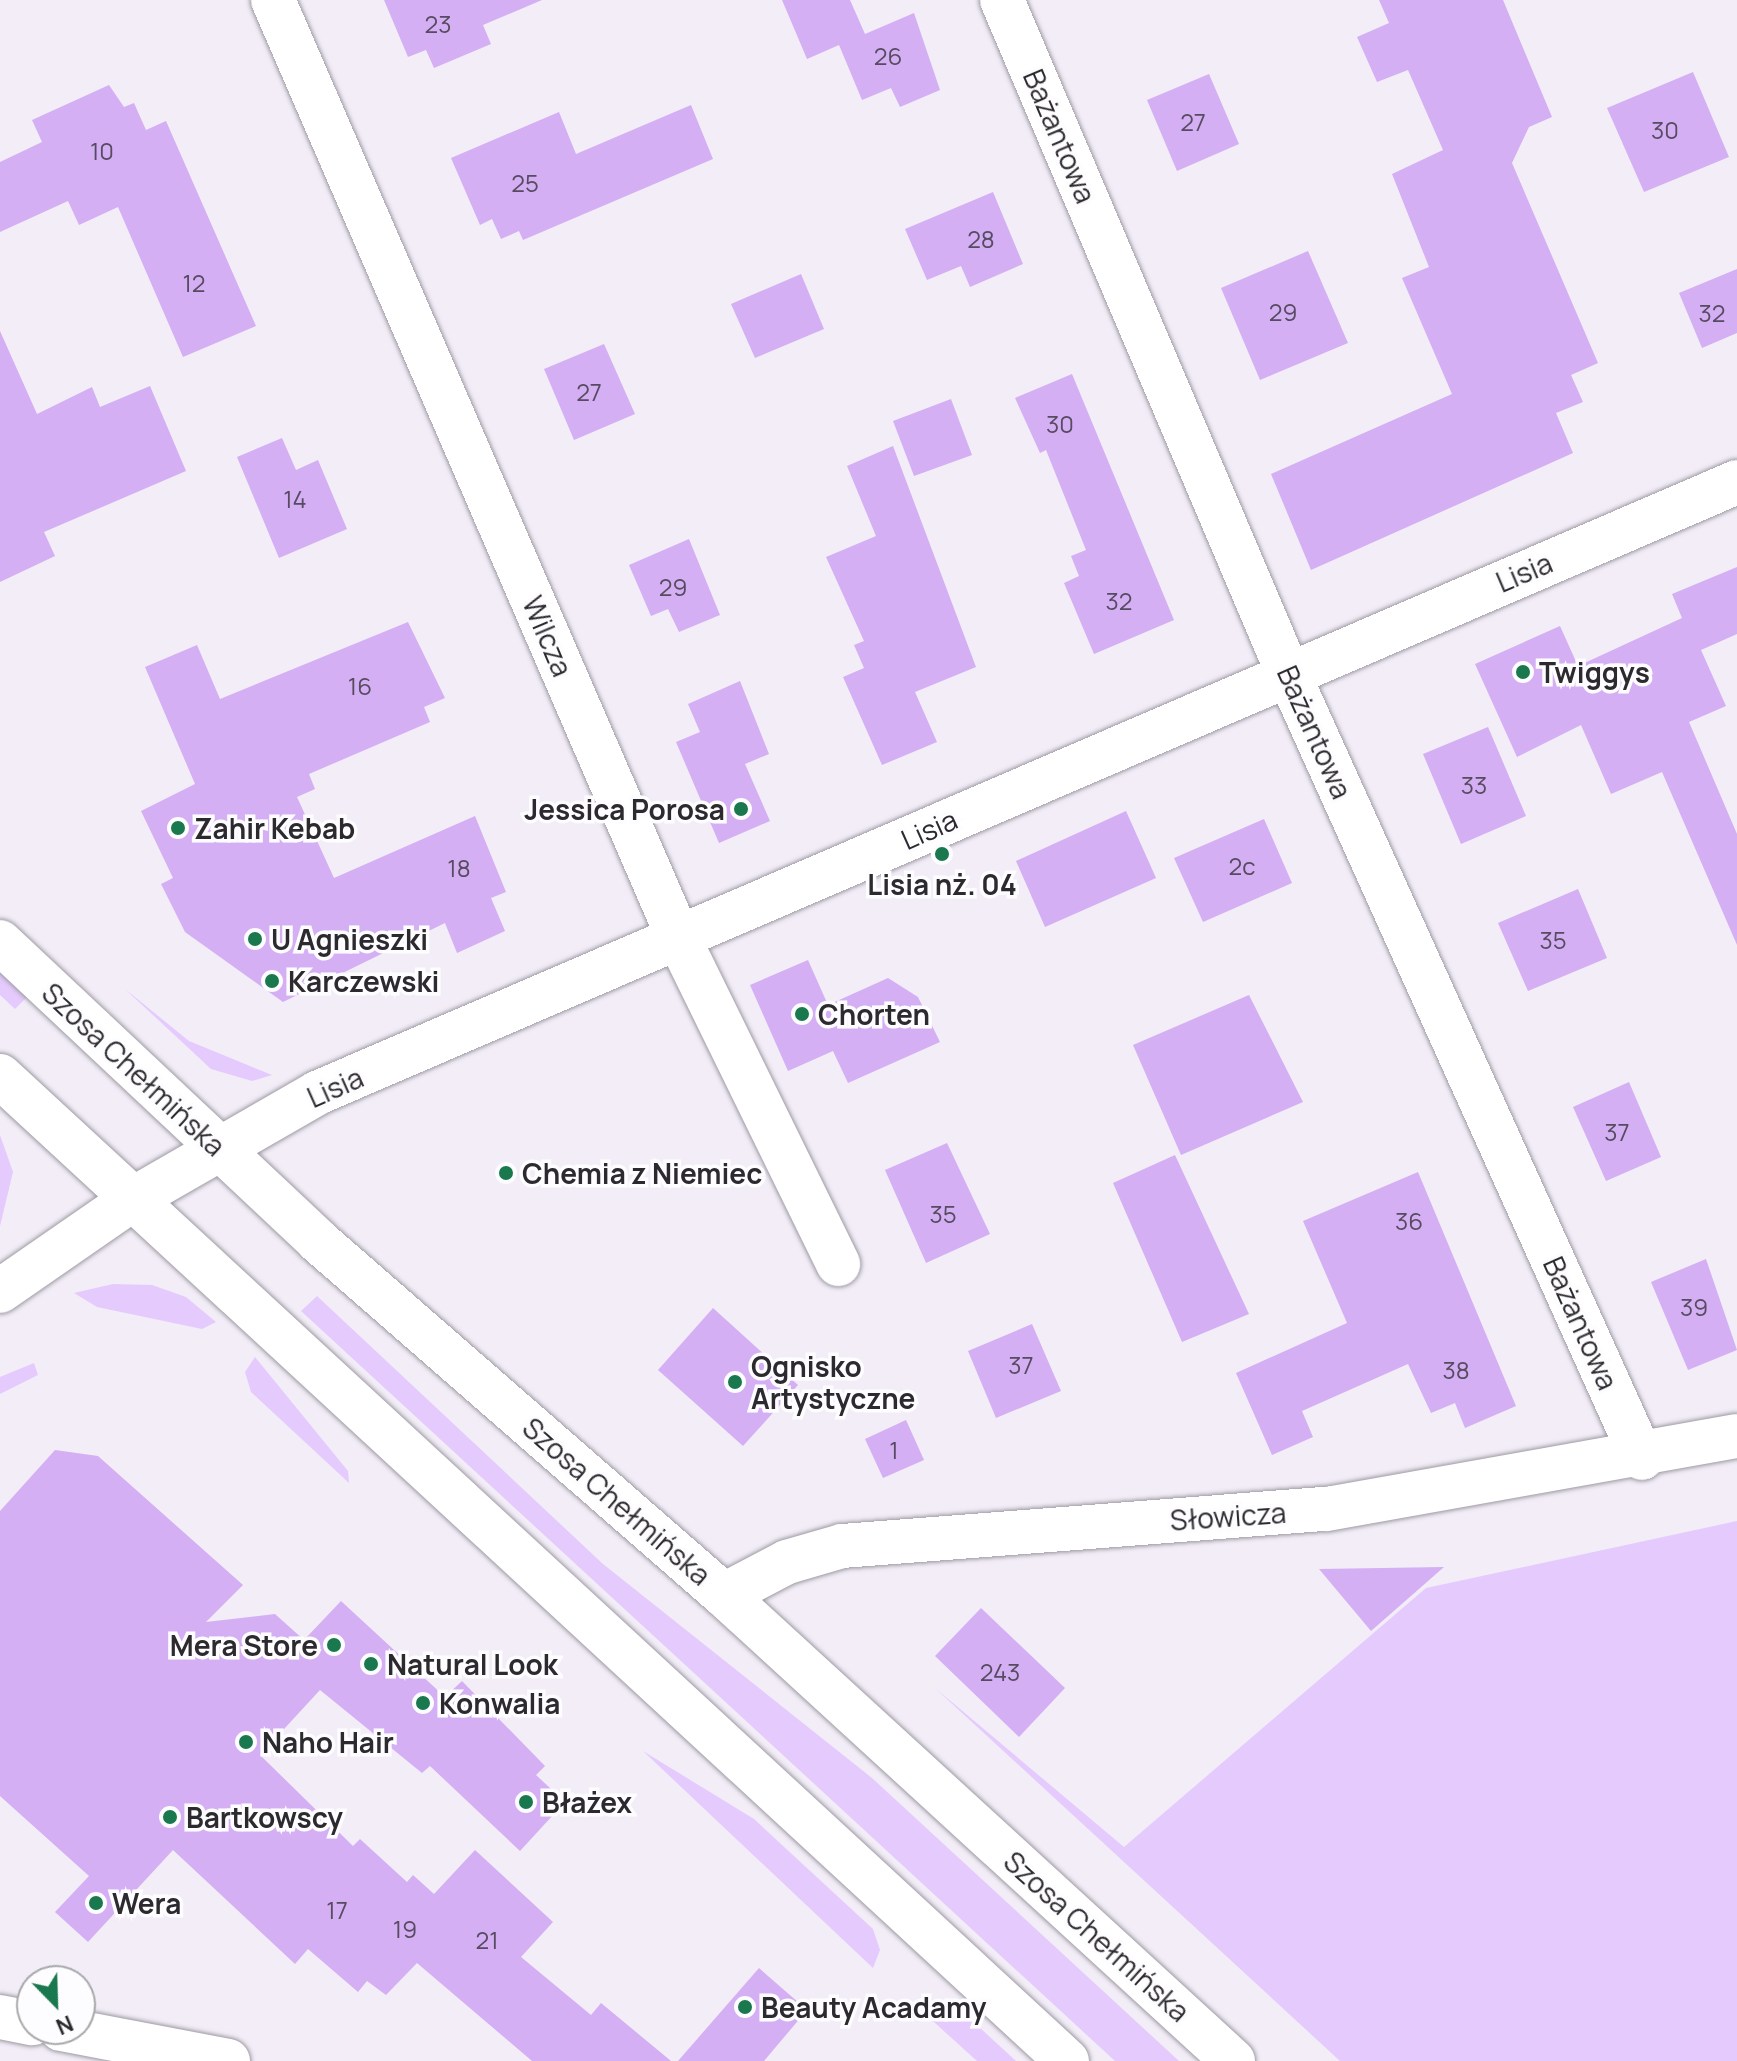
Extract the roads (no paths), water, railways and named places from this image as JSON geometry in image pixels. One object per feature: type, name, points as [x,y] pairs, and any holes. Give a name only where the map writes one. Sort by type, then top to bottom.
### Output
[{"type":"street","name":"Wilcza","points":[[273,0],[679,939],[838,1264]]},
{"type":"street","name":"Bażantowa","points":[[1002,0],[1288,673],[1642,1458]]},
{"type":"street","name":"Lisia","points":[[0,1291],[133,1199],[217,1146],[317,1093],[1737,482]]},
{"type":"street","name":"Szosa Chełmińska","points":[[0,942],[217,1146],[724,1595],[1233,2061]]},
{"type":"street","points":[[0,1076],[1067,2061]]},
{"type":"street","name":"Słowicza","points":[[724,1595],[787,1562],[842,1546],[1327,1509],[1642,1458],[1737,1436]]},
{"type":"street","points":[[96,2036],[228,2061]]},
{"type":"place","name":"Twiggys","points":[[1523,672]]},
{"type":"place","name":"Jessica Porosa","points":[[741,809]]},
{"type":"place","name":"Zahir Kebab","points":[[178,828]]},
{"type":"place","name":"Lisia nż. 04","points":[[942,854]]},
{"type":"place","name":"U Agnieszki","points":[[255,939]]},
{"type":"place","name":"Karczewski","points":[[272,981]]},
{"type":"place","name":"Chorten","points":[[802,1014]]},
{"type":"place","name":"Chemia z Niemiec","points":[[506,1173]]},
{"type":"place","name":"Ognisko Artystyczne","points":[[735,1382]]},
{"type":"place","name":"Mera Store","points":[[334,1645]]},
{"type":"place","name":"Natural Look","points":[[371,1664]]},
{"type":"place","name":"Konwalia","points":[[423,1703]]},
{"type":"place","name":"Naho Hair","points":[[246,1742]]},
{"type":"place","name":"Błażex","points":[[526,1802]]},
{"type":"place","name":"Bartkowscy","points":[[170,1817]]},
{"type":"place","name":"Wera","points":[[96,1903]]},
{"type":"place","name":"Beauty Acadamy","points":[[745,2007]]}]
